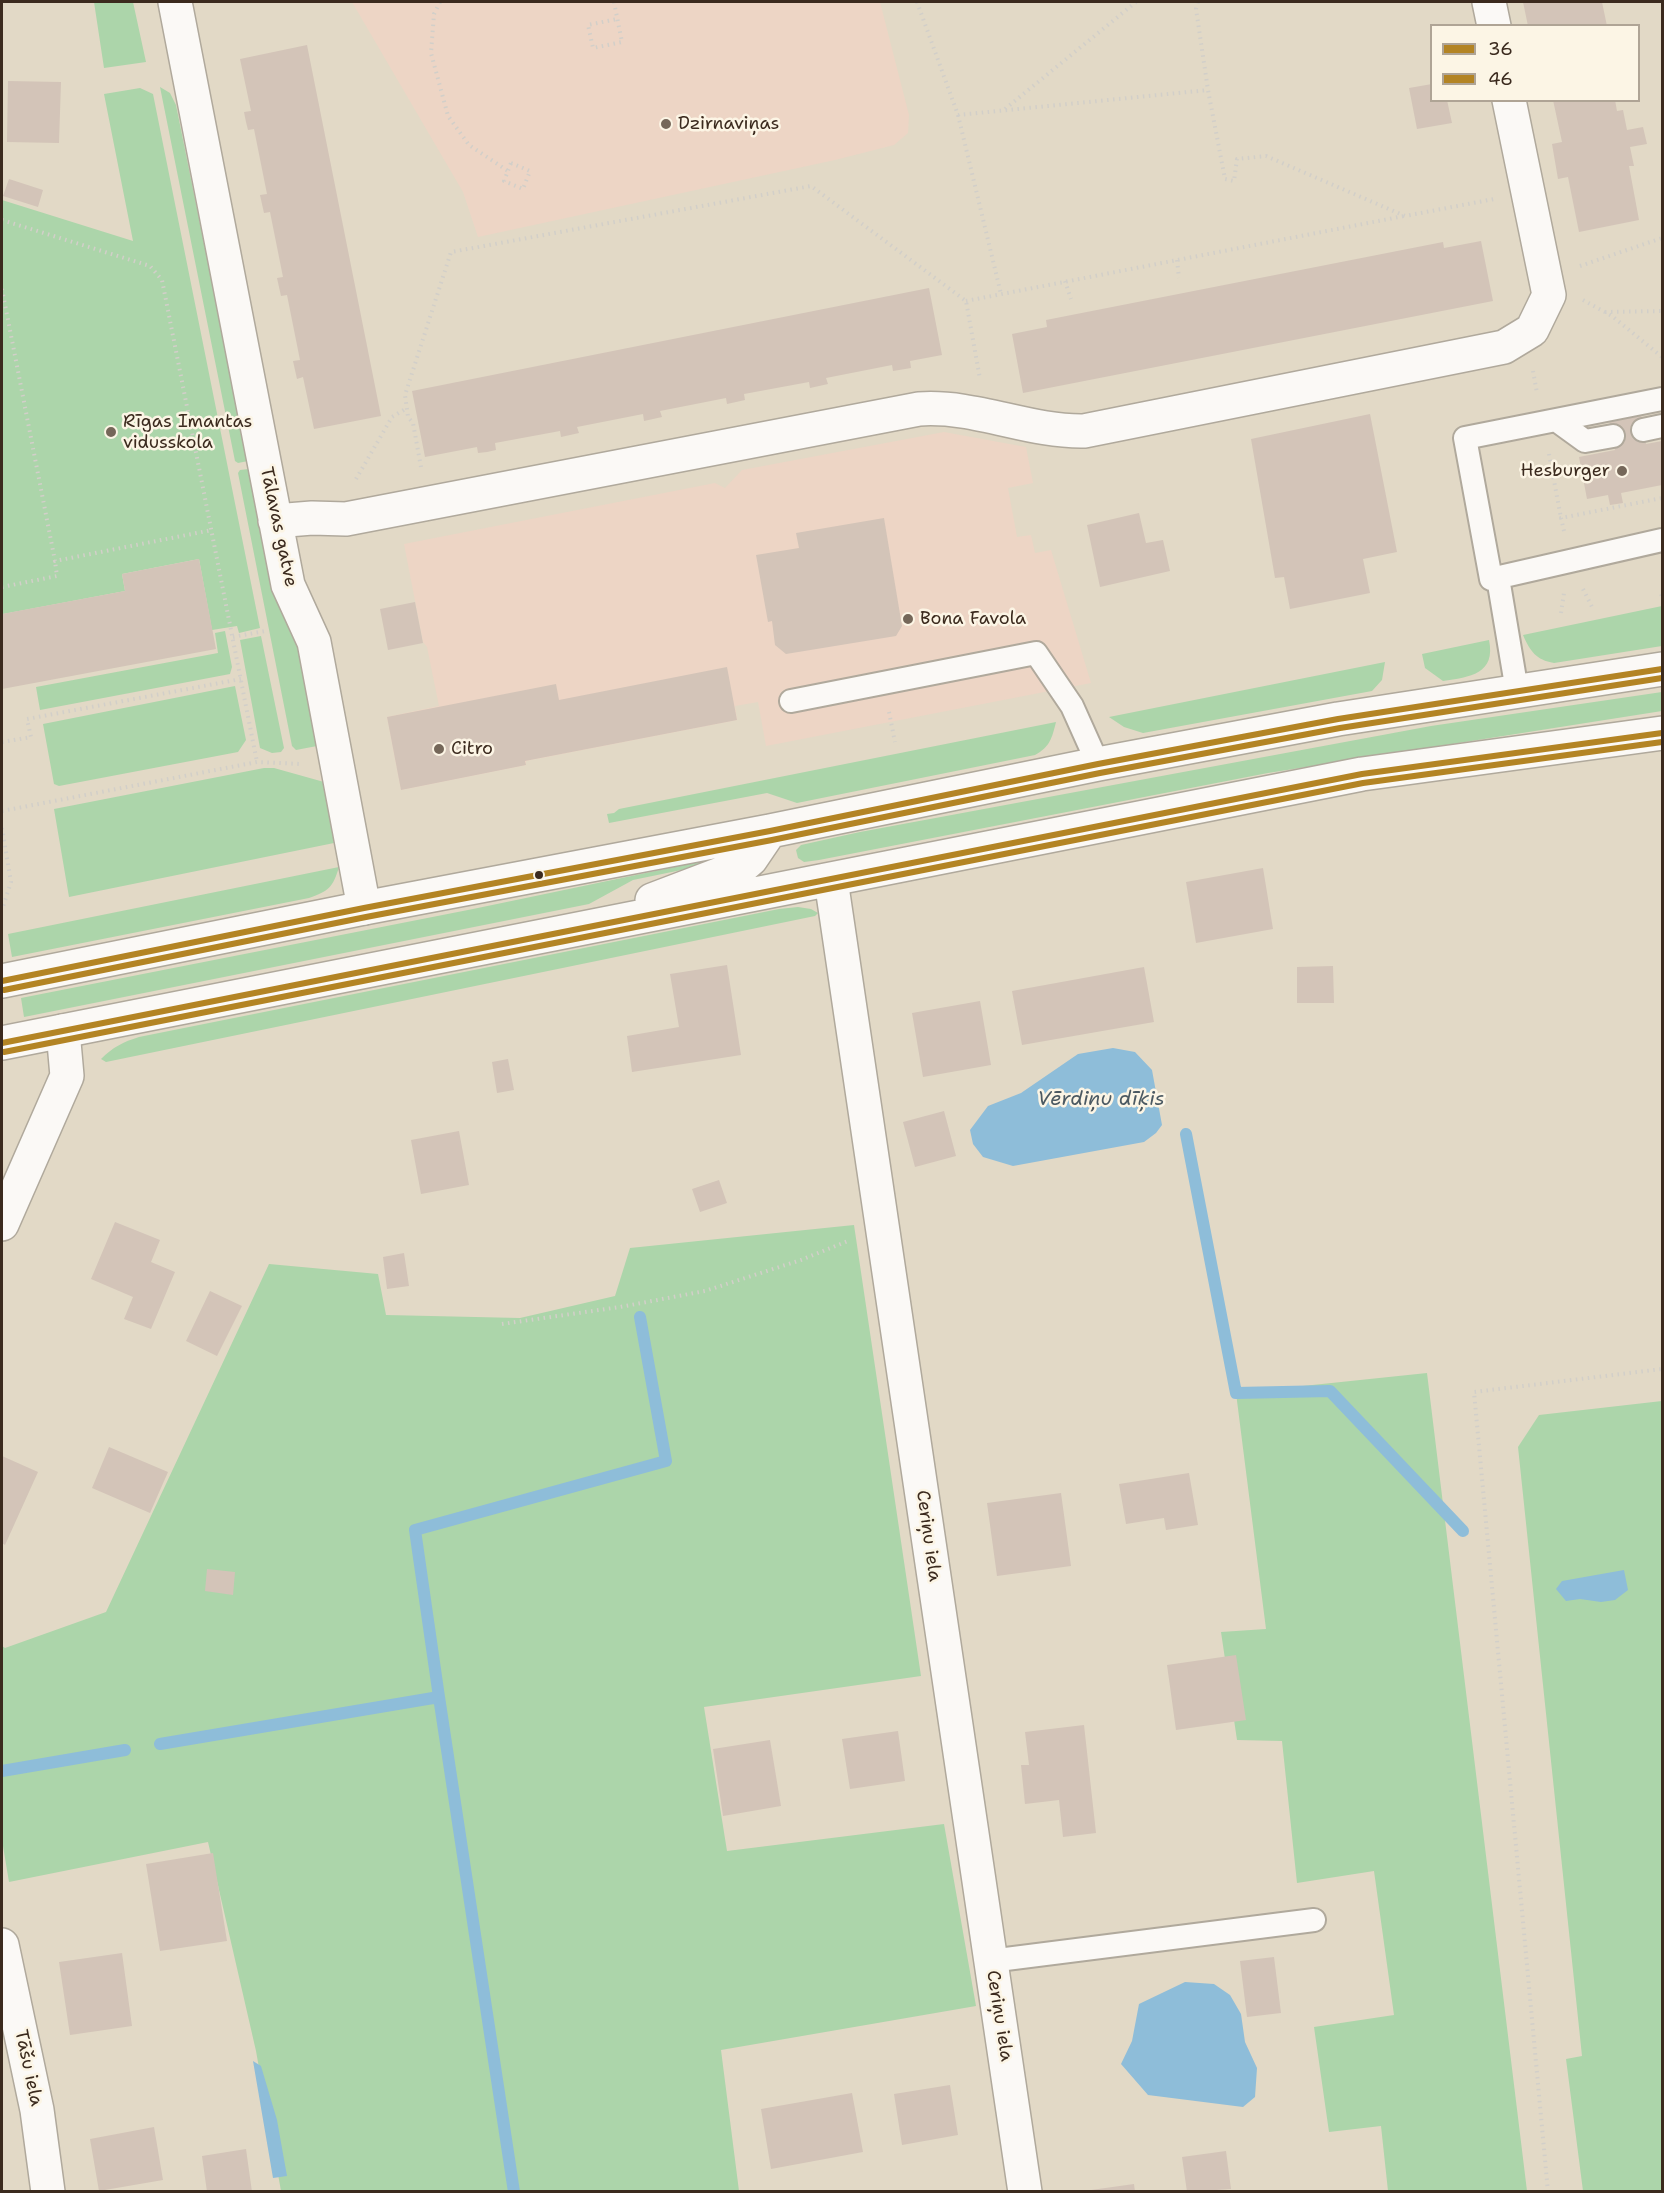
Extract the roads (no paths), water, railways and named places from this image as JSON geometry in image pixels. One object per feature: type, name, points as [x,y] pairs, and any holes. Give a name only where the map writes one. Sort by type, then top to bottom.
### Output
[{"type":"street","name":"Tālavas gatve","points":[[175,2],[288,585],[315,642],[364,908]]},
{"type":"street","points":[[1489,2],[1494,24]]},
{"type":"street","points":[[275,521],[346,519],[920,409],[954,409],[986,414],[1036,427],[1060,431],[1084,431],[1504,347],[1532,330],[1549,295],[1509,102]]},
{"type":"street","points":[[2,981],[364,908],[770,831],[1098,764],[1338,719],[1662,669]]},
{"type":"street","points":[[2,1043],[1362,774],[1662,733]]},
{"type":"street","points":[[615,923],[629,910],[642,904],[744,865],[751,859],[770,831]]},
{"type":"street","name":"Ceriņu iela","points":[[831,880],[1025,2192]]},
{"type":"street","points":[[2,1224],[67,1076],[63,1030]]},
{"type":"street","name":"Tāšu iela","points":[[2,1945],[37,2110],[48,2192]]},
{"type":"lane","points":[[1662,399],[1465,438],[1491,579],[1662,540]]},
{"type":"lane","points":[[1556,420],[1585,441],[1613,436]]},
{"type":"lane","points":[[1498,578],[1517,691]]},
{"type":"lane","points":[[791,701],[1036,652],[1072,706],[1098,764]]},
{"type":"lane","points":[[990,1961],[1314,1920]]},
{"type":"water","name":"Vērdiņu dīķis","points":[[1113,1048],[1135,1052],[1152,1070],[1162,1125],[1144,1142],[1013,1166],[983,1157],[973,1144],[970,1130],[988,1106],[1021,1093],[1078,1054]]},
{"type":"water","points":[[1624,1570],[1628,1590],[1615,1600],[1566,1601],[1556,1589],[1562,1581]]},
{"type":"water","points":[[1185,1982],[1214,1984],[1230,1995],[1241,2014],[1245,2042],[1257,2068],[1255,2097],[1243,2107],[1148,2095],[1121,2064],[1132,2041],[1139,2004]]},
{"type":"water","points":[[253,2061],[261,2066],[277,2120],[287,2176],[273,2178]]},
{"type":"waterway","points":[[1186,1134],[1236,1393],[1330,1391],[1463,1531]]},
{"type":"waterway","points":[[160,1744],[439,1697],[415,1530],[666,1461],[640,1317]]},
{"type":"waterway","points":[[439,1697],[514,2192]]},
{"type":"waterway","points":[[2,1771],[125,1750]]},
{"type":"place","name":"Dzirnaviņas","points":[[666,124]]},
{"type":"place","name":"Rīgas Imantas vidusskola","points":[[111,432]]},
{"type":"place","name":"Hesburger","points":[[1622,471]]},
{"type":"place","name":"Bona Favola","points":[[908,619]]},
{"type":"place","name":"Citro","points":[[439,749]]}]
